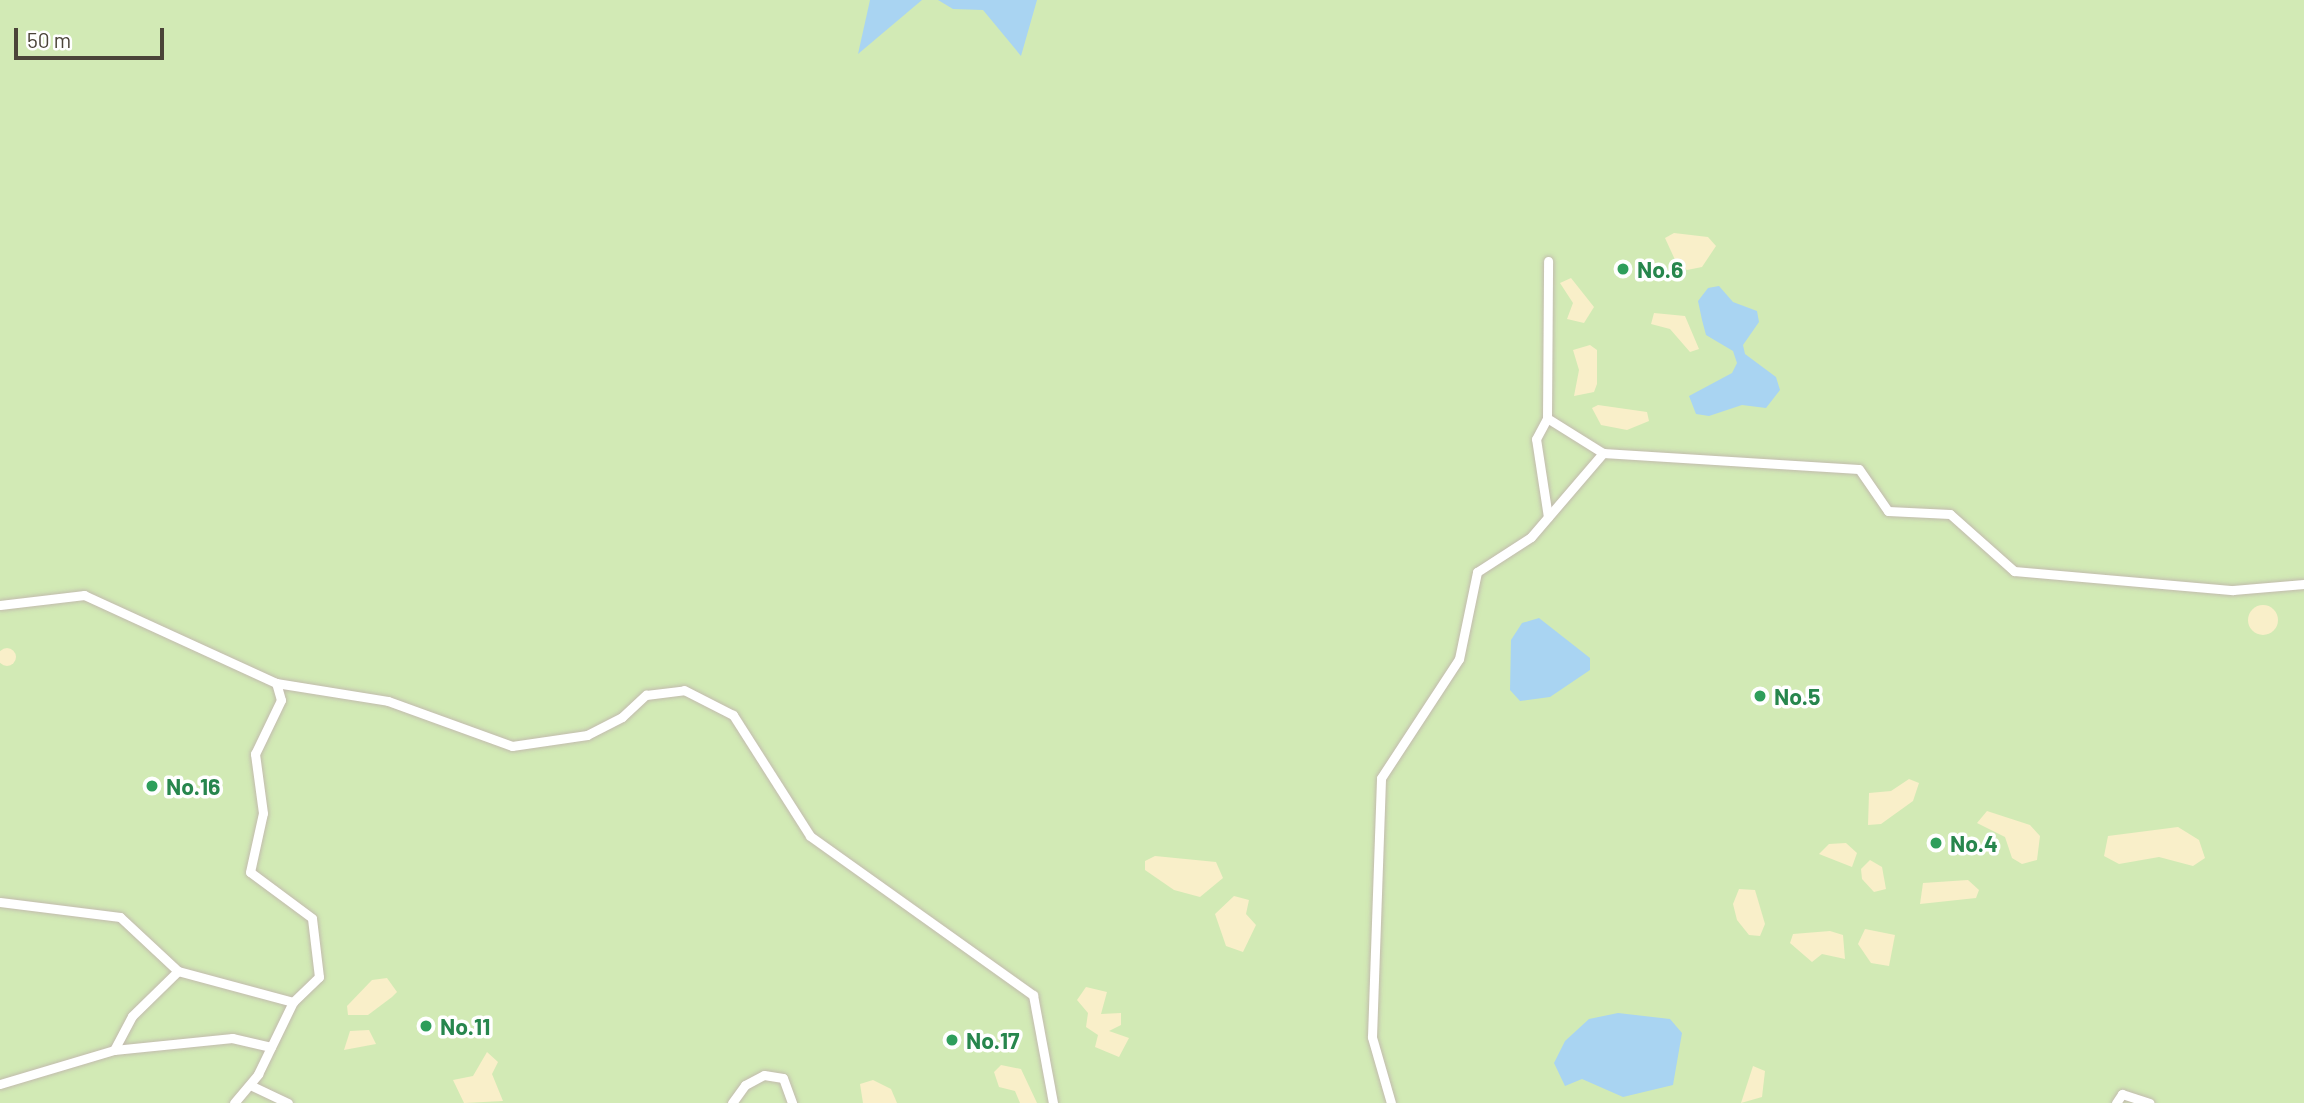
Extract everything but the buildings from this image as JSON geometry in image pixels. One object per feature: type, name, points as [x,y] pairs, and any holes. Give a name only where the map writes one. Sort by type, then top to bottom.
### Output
[{"type":"lane","points":[[1548,261],[1547,418],[1536,439],[1548,517]]},
{"type":"lane","points":[[1547,418],[1603,453],[1859,469],[1888,511],[1950,514],[2014,571],[2233,590],[2304,584]]},
{"type":"lane","points":[[1391,1103],[1372,1037],[1381,778],[1459,659],[1477,572],[1531,537],[1603,453]]},
{"type":"lane","points":[[0,605],[84,595],[276,683],[387,701],[512,746],[587,734],[622,717],[646,695],[684,690],[733,715],[810,836],[1032,995],[1053,1103]]},
{"type":"lane","points":[[234,1103],[250,1085],[293,1002],[319,976],[312,918],[250,872],[263,813],[255,754],[281,700],[276,683]]},
{"type":"lane","points":[[0,902],[120,917],[178,971],[293,1002]]},
{"type":"lane","points":[[114,1051],[132,1016],[178,971]]},
{"type":"lane","points":[[0,1084],[114,1051],[232,1038],[271,1047]]},
{"type":"lane","points":[[732,1103],[745,1085],[764,1075],[783,1078],[792,1103]]},
{"type":"lane","points":[[250,1085],[288,1103]]},
{"type":"lane","points":[[2116,1103],[2122,1094],[2150,1103]]},
{"type":"green space","points":[[0,0],[2304,0],[2304,1103],[0,1103]]},
{"type":"sand","points":[[1674,233],[1708,237],[1716,246],[1702,267],[1687,270],[1676,262],[1665,238]]},
{"type":"sand","points":[[1571,278],[1594,307],[1584,323],[1567,319],[1573,303],[1560,283]]},
{"type":"sand","points":[[1654,313],[1685,316],[1699,349],[1690,352],[1670,329],[1651,324]]},
{"type":"sand","points":[[1590,345],[1597,350],[1597,384],[1594,392],[1574,396],[1579,370],[1573,350]]},
{"type":"sand","points":[[1598,405],[1647,412],[1649,421],[1627,430],[1601,425],[1592,408]]},
{"type":"sand","points":[[2263,605],[2269,606],[2277,614],[2277,626],[2269,634],[2263,635],[2257,634],[2249,626],[2248,620],[2249,614],[2257,606]]},
{"type":"sand","points":[[7,648],[13,651],[16,657],[13,663],[7,666],[1,663],[-2,657],[1,651]]},
{"type":"sand","points":[[1909,779],[1919,783],[1913,801],[1881,824],[1868,825],[1869,793],[1891,791]]},
{"type":"sand","points":[[1987,811],[2030,825],[2040,836],[2037,860],[2022,864],[2012,858],[2005,837],[1977,823]]},
{"type":"sand","points":[[2178,827],[2199,840],[2205,858],[2193,866],[2159,857],[2119,864],[2104,856],[2108,836]]},
{"type":"sand","points":[[1846,843],[1857,853],[1852,867],[1819,854],[1829,844]]},
{"type":"sand","points":[[1155,856],[1216,862],[1223,878],[1200,897],[1174,890],[1145,870],[1145,861]]},
{"type":"sand","points":[[1870,860],[1882,867],[1886,889],[1874,892],[1862,879],[1861,869]]},
{"type":"sand","points":[[1968,880],[1979,890],[1976,898],[1920,904],[1923,883]]},
{"type":"sand","points":[[1739,889],[1755,890],[1765,924],[1760,936],[1749,935],[1737,920],[1733,904]]},
{"type":"sand","points":[[1234,896],[1249,900],[1246,914],[1256,925],[1243,952],[1226,946],[1215,914]]},
{"type":"sand","points":[[1865,929],[1895,935],[1889,966],[1871,963],[1858,944]]},
{"type":"sand","points":[[1830,931],[1843,935],[1845,959],[1822,954],[1812,962],[1790,943],[1793,934]]},
{"type":"sand","points":[[387,978],[397,992],[392,997],[368,1015],[348,1015],[347,1006],[372,980]]},
{"type":"sand","points":[[1086,987],[1107,992],[1101,1014],[1121,1013],[1121,1025],[1109,1031],[1129,1038],[1119,1057],[1095,1047],[1098,1035],[1086,1027],[1088,1013],[1077,1000]]},
{"type":"sand","points":[[369,1030],[376,1044],[344,1050],[350,1031]]},
{"type":"sand","points":[[487,1052],[498,1062],[492,1074],[503,1101],[464,1103],[453,1080],[473,1076]]},
{"type":"sand","points":[[1001,1065],[1021,1069],[1037,1103],[1020,1103],[1015,1091],[999,1087],[994,1072]]},
{"type":"sand","points":[[1753,1066],[1765,1071],[1762,1097],[1741,1103]]},
{"type":"sand","points":[[873,1080],[891,1089],[897,1103],[863,1103],[860,1084]]},
{"type":"water","points":[[870,0],[922,0],[858,54]]},
{"type":"water","points":[[938,0],[1037,0],[1021,56],[983,10],[953,9]]},
{"type":"water","points":[[1719,286],[1733,302],[1757,311],[1759,322],[1743,345],[1745,354],[1776,377],[1780,390],[1766,408],[1742,405],[1709,416],[1696,414],[1689,396],[1732,373],[1737,363],[1733,351],[1706,335],[1702,320],[1698,301],[1708,288]]},
{"type":"water","points":[[1539,618],[1590,658],[1590,670],[1550,697],[1520,701],[1510,690],[1511,640],[1522,623]]},
{"type":"water","points":[[1618,1013],[1670,1019],[1682,1033],[1673,1085],[1623,1097],[1582,1079],[1565,1086],[1554,1063],[1565,1041],[1589,1019]]},
{"type":"place","name":"No.6","points":[[1623,269]]},
{"type":"place","name":"No.5","points":[[1760,696]]},
{"type":"place","name":"No.16","points":[[152,786]]},
{"type":"place","name":"No.4","points":[[1936,843]]},
{"type":"place","name":"No.11","points":[[426,1026]]},
{"type":"place","name":"No.17","points":[[952,1040]]}]
